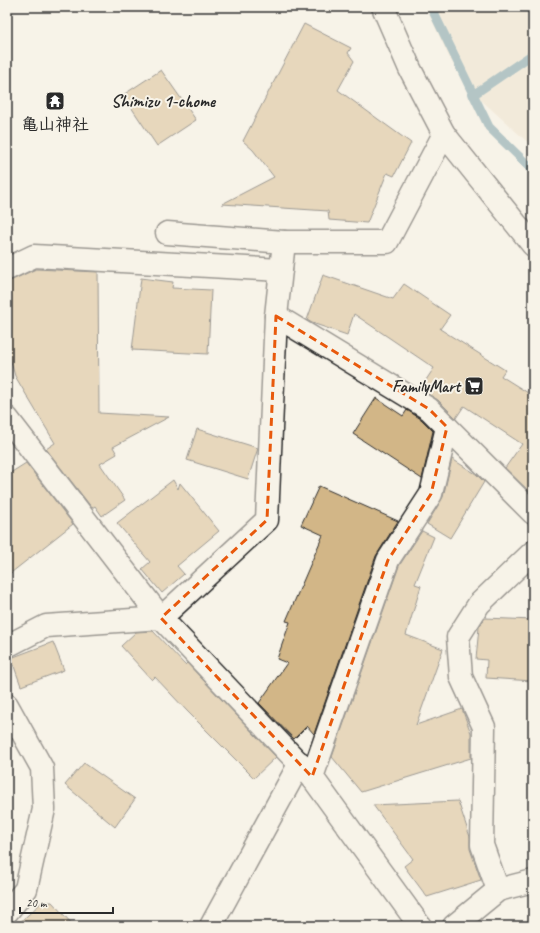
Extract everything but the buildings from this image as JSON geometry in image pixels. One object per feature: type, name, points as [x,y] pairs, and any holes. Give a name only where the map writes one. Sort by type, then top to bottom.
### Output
[{"type":"street","points":[[383,7],[410,69],[444,134],[533,245]]},
{"type":"street","points":[[167,233],[284,242],[387,242],[444,134]]},
{"type":"street","points":[[7,646],[46,626],[161,618],[267,520],[276,316],[284,242]]},
{"type":"street","points":[[7,269],[34,256],[281,270]]},
{"type":"street","points":[[276,316],[429,409],[533,513]]},
{"type":"street","points":[[7,418],[161,618],[306,770],[420,926]]},
{"type":"street","points":[[211,926],[306,770],[388,560],[431,494],[447,427]]},
{"type":"street","points":[[498,890],[482,845],[484,727],[461,677],[458,637],[479,604],[533,552]]},
{"type":"street","points":[[7,705],[42,768],[44,809],[26,889],[7,912]]},
{"type":"street","points":[[454,926],[498,890],[533,881]]},
{"type":"highlighted area","points":[[276,316],[429,409],[447,427],[431,494],[388,560],[312,777],[161,618],[267,520]]},
{"type":"shaded area","points":[[426,7],[533,7],[533,147],[481,100],[450,59]]},
{"type":"waterway","points":[[431,7],[489,127],[533,170]]},
{"type":"waterway","points":[[473,95],[533,54]]},
{"type":"place","name":"亀山神社","points":[[55,101]]},
{"type":"place","name":"FamilyMart","points":[[474,386]]},
{"type":"district","name":"Shimizu 1-chome","points":[[163,101]]}]
